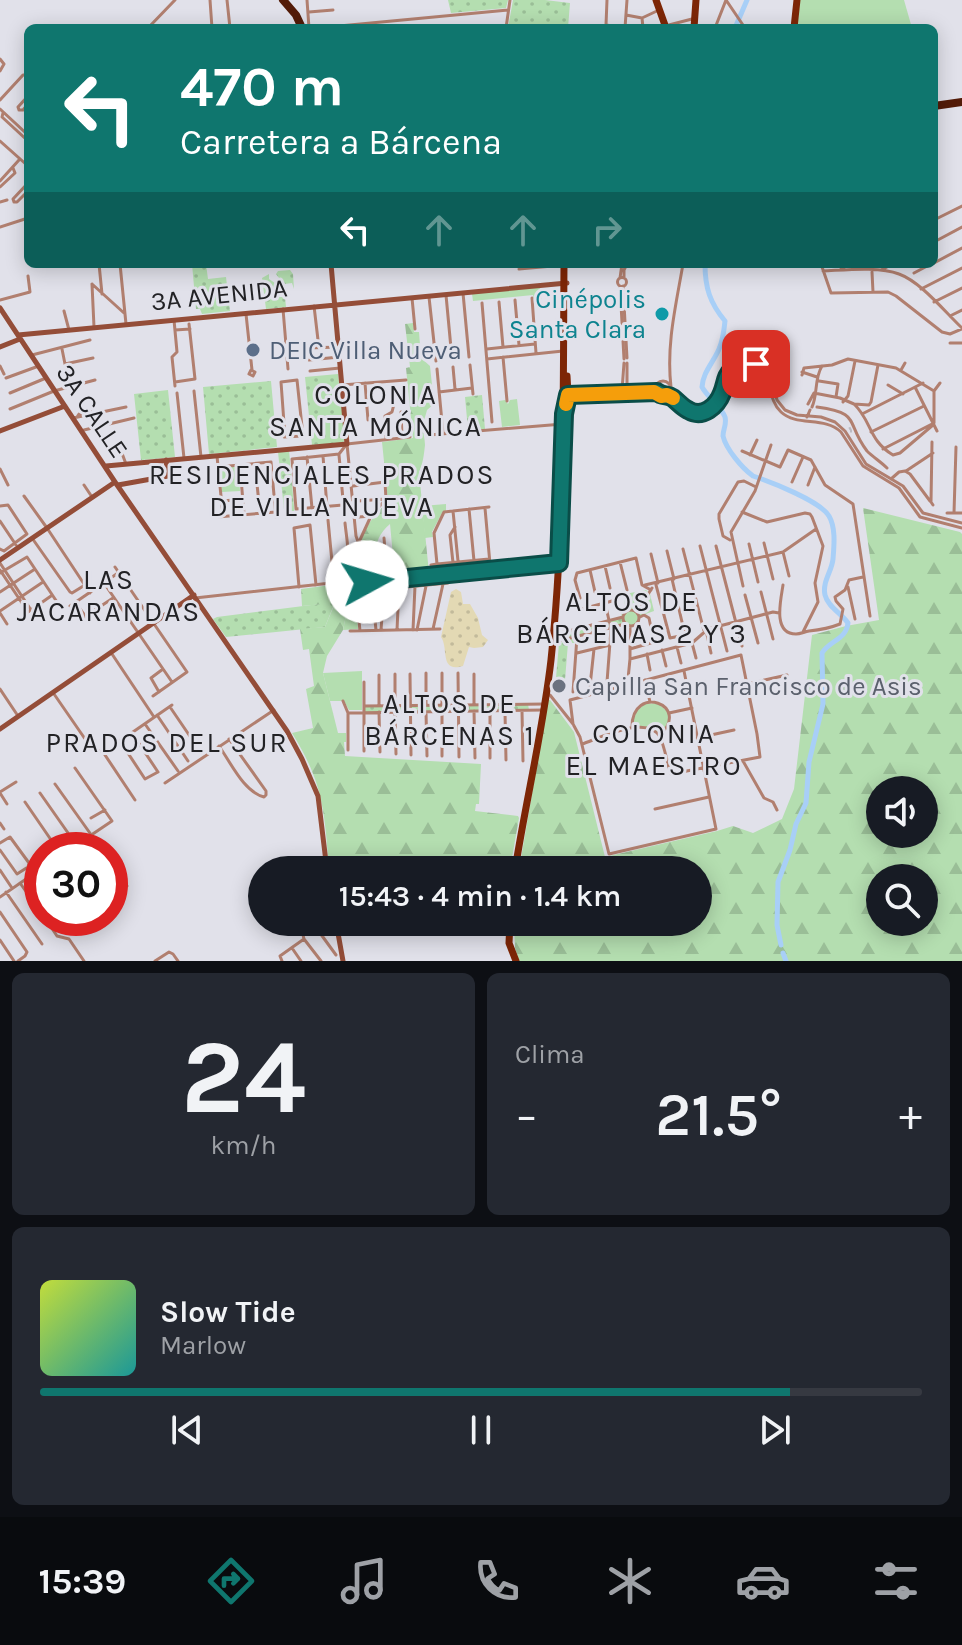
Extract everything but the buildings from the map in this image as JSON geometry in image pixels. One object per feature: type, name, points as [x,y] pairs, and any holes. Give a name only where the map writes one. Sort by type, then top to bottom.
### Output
[{"type":"highway","points":[[283,0],[303,24]]},
{"type":"highway","points":[[290,0],[304,24]]},
{"type":"highway","points":[[938,107],[962,104]]},
{"type":"main road","points":[[656,0],[665,24]]},
{"type":"main road","points":[[694,24],[696,0]]},
{"type":"main road","points":[[794,24],[797,0]]},
{"type":"main road","points":[[517,856],[553,639],[565,390],[565,268]]},
{"type":"main road","points":[[565,390],[566,283]]},
{"type":"main road","points":[[509,936],[516,961]]},
{"type":"street","points":[[152,24],[175,0]]},
{"type":"street","points":[[210,0],[212,24]]},
{"type":"street","points":[[227,0],[230,24]]},
{"type":"street","points":[[306,24],[307,0]]},
{"type":"street","points":[[506,24],[510,0]]},
{"type":"street","points":[[607,0],[607,24]]},
{"type":"street","points":[[625,24],[627,0]]},
{"type":"street","points":[[726,0],[742,24]]},
{"type":"street","points":[[717,24],[726,0]]},
{"type":"street","points":[[308,12],[333,10]]},
{"type":"street","points":[[371,24],[508,10]]},
{"type":"street","points":[[626,15],[642,18],[659,10]]},
{"type":"street","points":[[642,18],[643,24]]},
{"type":"street","points":[[676,24],[695,18]]},
{"type":"street","points":[[0,71],[2,61]]},
{"type":"street","points":[[0,100],[24,77]]},
{"type":"street","points":[[2,111],[24,134]]},
{"type":"street","points":[[1,145],[24,163]]},
{"type":"street","points":[[0,181],[20,160]]},
{"type":"street","points":[[0,187],[15,173],[13,168]]},
{"type":"street","points":[[24,187],[13,202],[24,195]]},
{"type":"street","points":[[0,202],[7,200]]},
{"type":"street","points":[[938,218],[962,206]]},
{"type":"street","points":[[0,227],[24,219]]},
{"type":"street","points":[[938,240],[962,227]]},
{"type":"street","points":[[938,260],[962,248]]},
{"type":"street","points":[[99,268],[102,294]]},
{"type":"street","points":[[120,268],[126,324]]},
{"type":"street","points":[[331,268],[351,486],[358,538],[362,553],[370,563],[371,575]]},
{"type":"street","points":[[519,269],[528,268]]},
{"type":"street","points":[[622,286],[617,282],[622,278],[624,268]]},
{"type":"street","points":[[667,395],[671,388],[669,371],[673,321],[682,268]]},
{"type":"street","points":[[822,268],[823,271],[831,293],[888,292],[945,334],[962,328],[903,275],[881,270],[823,271]]},
{"type":"street","points":[[837,271],[843,268]]},
{"type":"street","points":[[881,270],[885,268]]},
{"type":"street","points":[[914,273],[924,268]]},
{"type":"street","points":[[921,289],[962,268]]},
{"type":"street","points":[[872,270],[873,292]]},
{"type":"street","points":[[0,300],[30,292],[28,276]]},
{"type":"street","points":[[622,278],[626,282],[622,286],[629,390]]},
{"type":"street","name":"3A AVENIDA","points":[[0,347],[19,337],[94,327],[566,283]]},
{"type":"street","points":[[94,327],[92,284],[124,313]]},
{"type":"street","points":[[934,302],[962,288]]},
{"type":"street","points":[[463,293],[469,357]]},
{"type":"street","points":[[446,295],[452,359]]},
{"type":"street","points":[[429,296],[436,361]]},
{"type":"street","points":[[412,298],[415,329]]},
{"type":"street","points":[[532,298],[536,353]]},
{"type":"street","points":[[515,300],[519,345]]},
{"type":"street","points":[[499,302],[503,347]]},
{"type":"street","points":[[482,303],[492,422]]},
{"type":"street","points":[[314,306],[318,340]]},
{"type":"street","name":"3A CALLE","points":[[0,308],[296,746],[316,791],[326,856]]},
{"type":"street","points":[[283,309],[288,369]]},
{"type":"street","points":[[950,316],[962,310]]},
{"type":"street","points":[[64,311],[69,330]]},
{"type":"street","points":[[246,313],[252,370]]},
{"type":"street","points":[[174,320],[177,353],[172,356],[175,384],[195,379],[189,326],[175,330]]},
{"type":"street","points":[[31,356],[90,340]]},
{"type":"street","points":[[950,343],[962,343]]},
{"type":"street","points":[[486,349],[535,344],[543,353]]},
{"type":"street","points":[[307,348],[339,347]]},
{"type":"street","points":[[62,348],[65,364],[93,358]]},
{"type":"street","points":[[487,359],[563,351]]},
{"type":"street","points":[[309,360],[339,357]]},
{"type":"street","points":[[503,357],[507,401]]},
{"type":"street","points":[[829,358],[830,365]]},
{"type":"street","points":[[836,397],[838,384],[802,373],[803,368],[830,365],[848,358],[900,370],[923,383],[944,388]]},
{"type":"street","points":[[622,390],[626,361]]},
{"type":"street","points":[[845,401],[855,361]]},
{"type":"street","points":[[900,370],[902,362]]},
{"type":"street","points":[[565,390],[657,392],[661,396],[667,395],[693,413],[703,413],[723,392],[731,371],[741,365],[756,364],[767,374],[772,399],[786,415],[849,430],[887,468]]},
{"type":"street","points":[[470,365],[473,394]]},
{"type":"street","points":[[814,393],[868,405],[871,403],[878,365]]},
{"type":"street","points":[[0,366],[5,376],[38,366]]},
{"type":"street","points":[[804,418],[811,407],[822,366]]},
{"type":"street","points":[[453,367],[455,389]]},
{"type":"street","points":[[310,371],[340,368]]},
{"type":"street","points":[[437,369],[443,434]]},
{"type":"street","points":[[657,392],[658,383],[669,371]]},
{"type":"street","points":[[10,393],[46,378]]},
{"type":"street","points":[[10,409],[54,391],[95,380]]},
{"type":"street","points":[[297,380],[303,436],[293,436],[285,437],[281,382],[297,380]]},
{"type":"street","points":[[342,385],[406,380]]},
{"type":"street","points":[[565,390],[629,390],[665,381],[692,408],[711,405]]},
{"type":"street","points":[[365,383],[368,420]]},
{"type":"street","points":[[862,414],[923,383]]},
{"type":"street","points":[[888,385],[903,394]]},
{"type":"street","points":[[915,387],[937,431]]},
{"type":"street","points":[[854,404],[862,414],[875,444],[896,455],[933,424],[938,387]]},
{"type":"street","points":[[439,392],[472,388]]},
{"type":"street","points":[[194,391],[201,457]]},
{"type":"street","points":[[177,393],[184,458]]},
{"type":"street","points":[[386,439],[385,416],[392,412],[394,404]]},
{"type":"street","points":[[0,431],[65,406]]},
{"type":"street","points":[[75,417],[126,406]]},
{"type":"street","points":[[871,432],[924,406]]},
{"type":"street","points":[[811,407],[839,410],[849,417],[849,430],[863,466],[892,480],[920,517],[962,525]]},
{"type":"street","points":[[401,412],[403,438]]},
{"type":"street","points":[[81,431],[134,418]]},
{"type":"street","points":[[429,435],[563,424]]},
{"type":"street","points":[[883,449],[933,424]]},
{"type":"street","points":[[293,436],[294,449]]},
{"type":"street","points":[[105,467],[410,437]]},
{"type":"street","points":[[750,455],[757,440]]},
{"type":"street","points":[[905,471],[932,504],[932,442]]},
{"type":"street","points":[[344,511],[339,454],[347,444]]},
{"type":"street","points":[[743,586],[731,530],[756,487],[771,445]]},
{"type":"street","points":[[953,522],[956,447]]},
{"type":"street","points":[[120,448],[126,464]]},
{"type":"street","points":[[742,451],[780,467],[787,451],[811,460],[825,485],[853,504],[870,616]]},
{"type":"street","points":[[892,480],[933,453]]},
{"type":"street","points":[[339,454],[292,459],[296,508],[343,505]]},
{"type":"street","points":[[217,456],[223,516]]},
{"type":"street","points":[[323,456],[327,507]]},
{"type":"street","points":[[307,457],[312,508]]},
{"type":"street","points":[[792,482],[803,457]]},
{"type":"street","points":[[52,595],[28,612],[1,571],[0,562],[29,536],[47,528],[117,483],[168,475],[166,460]]},
{"type":"street","points":[[255,463],[260,513]]},
{"type":"street","points":[[217,517],[260,513],[276,515],[271,463],[218,467]]},
{"type":"street","points":[[240,465],[244,514]]},
{"type":"street","points":[[808,485],[815,467]]},
{"type":"street","points":[[0,469],[8,485]]},
{"type":"street","points":[[732,540],[723,536],[719,518],[737,483],[745,481],[756,487]]},
{"type":"street","points":[[351,486],[385,482],[386,499],[358,538]]},
{"type":"street","points":[[84,485],[92,497]]},
{"type":"street","points":[[24,496],[90,593]]},
{"type":"street","points":[[221,501],[243,499]]},
{"type":"street","points":[[358,501],[386,499]]},
{"type":"street","points":[[0,506],[6,504],[70,592],[85,585]]},
{"type":"street","points":[[487,508],[490,562],[434,564],[434,533],[444,512],[469,509],[487,508]]},
{"type":"street","points":[[469,509],[474,561]]},
{"type":"street","points":[[453,511],[457,572]]},
{"type":"street","points":[[742,512],[767,522],[808,514],[816,529],[823,544],[815,583],[818,602],[803,632]]},
{"type":"street","points":[[952,513],[962,513]]},
{"type":"street","points":[[359,517],[371,516]]},
{"type":"street","points":[[328,520],[337,583]]},
{"type":"street","points":[[0,521],[16,545]]},
{"type":"street","points":[[0,728],[194,597],[337,583],[346,574],[348,565],[345,523]]},
{"type":"street","points":[[299,587],[296,527],[311,526],[316,585]]},
{"type":"street","points":[[455,527],[450,535],[452,563],[457,572]]},
{"type":"street","points":[[645,585],[783,552],[816,529]]},
{"type":"street","points":[[346,537],[358,538]]},
{"type":"street","points":[[384,538],[387,574]]},
{"type":"street","points":[[764,543],[773,579]]},
{"type":"street","points":[[749,544],[758,582]]},
{"type":"street","points":[[2,550],[16,545]]},
{"type":"street","points":[[700,546],[727,651]]},
{"type":"street","points":[[716,546],[742,646]]},
{"type":"street","points":[[683,549],[711,653]]},
{"type":"street","points":[[651,554],[670,638],[685,635],[667,551]]},
{"type":"street","points":[[783,552],[789,576]]},
{"type":"street","points":[[1,571],[27,557],[57,602]]},
{"type":"street","points":[[580,598],[578,572],[636,558],[642,585],[651,590]]},
{"type":"street","points":[[370,563],[385,562]]},
{"type":"street","points":[[620,562],[627,590]]},
{"type":"street","points":[[378,630],[371,581],[559,563]]},
{"type":"street","points":[[605,566],[610,588]]},
{"type":"street","points":[[115,567],[187,672],[153,696]]},
{"type":"street","points":[[0,592],[35,569]]},
{"type":"street","points":[[590,570],[595,592]]},
{"type":"street","points":[[70,606],[118,573]]},
{"type":"street","points":[[783,585],[779,613],[783,626],[793,634],[837,625],[843,615],[842,607],[835,599],[845,590],[849,580],[863,577]]},
{"type":"street","points":[[7,624],[0,612],[44,582]]},
{"type":"street","points":[[104,583],[173,683]]},
{"type":"street","points":[[848,583],[855,619]]},
{"type":"street","points":[[360,631],[356,592],[445,584],[433,629]]},
{"type":"street","points":[[553,639],[636,625],[638,614],[657,584]]},
{"type":"street","points":[[415,630],[426,585]]},
{"type":"street","points":[[415,586],[415,630]]},
{"type":"street","points":[[397,630],[399,587]]},
{"type":"street","points":[[378,630],[384,589]]},
{"type":"street","points":[[761,592],[773,639]]},
{"type":"street","points":[[745,595],[758,643]]},
{"type":"street","points":[[80,620],[114,597]]},
{"type":"street","points":[[578,610],[616,600]]},
{"type":"street","points":[[76,603],[86,617]]},
{"type":"street","points":[[605,603],[611,627],[607,682]]},
{"type":"street","points":[[553,639],[623,617],[632,610],[649,618],[654,642],[630,649]]},
{"type":"street","points":[[630,659],[692,643],[705,631],[720,626],[779,613]]},
{"type":"street","points":[[623,617],[630,649],[628,679]]},
{"type":"street","points":[[350,631],[440,629]]},
{"type":"street","points":[[573,692],[577,630]]},
{"type":"street","points":[[692,643],[696,658]]},
{"type":"street","points":[[577,653],[610,645]]},
{"type":"street","points":[[677,647],[681,663]]},
{"type":"street","points":[[590,686],[594,649]]},
{"type":"street","points":[[662,650],[666,666]]},
{"type":"street","points":[[111,652],[188,761]]},
{"type":"street","points":[[647,654],[650,670]]},
{"type":"street","points":[[573,724],[570,700],[741,655],[760,756],[671,774],[659,736],[648,727],[632,727],[582,744]]},
{"type":"street","points":[[159,692],[151,679],[163,668]]},
{"type":"street","points":[[547,690],[573,724],[582,744],[609,854],[716,829],[684,671]]},
{"type":"street","points":[[426,673],[426,705]]},
{"type":"street","points":[[442,673],[442,705]]},
{"type":"street","points":[[458,673],[459,757]]},
{"type":"street","points":[[395,674],[395,705]]},
{"type":"street","points":[[410,674],[411,755]]},
{"type":"street","points":[[474,674],[474,705]]},
{"type":"street","points":[[379,675],[379,706]]},
{"type":"street","points":[[747,684],[787,675]]},
{"type":"street","points":[[645,680],[650,702]]},
{"type":"street","points":[[364,682],[364,751]]},
{"type":"street","points":[[0,689],[18,717]]},
{"type":"street","points":[[53,692],[92,749],[103,752],[135,800]]},
{"type":"street","points":[[343,701],[348,713],[348,750]]},
{"type":"street","points":[[632,727],[635,711],[641,706],[650,702],[663,705],[669,713],[669,724],[659,736]]},
{"type":"street","points":[[490,705],[490,758]]},
{"type":"street","points":[[132,733],[158,771],[147,780],[118,742],[171,706],[200,751]]},
{"type":"street","points":[[364,706],[544,707]]},
{"type":"street","points":[[348,713],[522,711],[544,707]]},
{"type":"street","points":[[669,713],[692,708]]},
{"type":"street","points":[[165,783],[274,710]]},
{"type":"street","points":[[474,711],[475,758]]},
{"type":"street","points":[[505,711],[506,760]]},
{"type":"street","points":[[522,711],[523,761]]},
{"type":"street","points":[[379,712],[380,752]]},
{"type":"street","points":[[395,712],[396,754]]},
{"type":"street","points":[[426,712],[427,756]]},
{"type":"street","points":[[442,712],[442,756]]},
{"type":"street","points":[[145,724],[178,771]]},
{"type":"street","points":[[697,738],[734,730]]},
{"type":"street","points":[[219,746],[249,787],[260,796],[266,795],[229,739]]},
{"type":"street","points":[[743,761],[764,798],[773,802],[777,810]]},
{"type":"street","points":[[75,768],[112,820],[96,832]]},
{"type":"street","points":[[7,804],[0,793],[14,784],[16,791]]},
{"type":"street","points":[[55,784],[89,832]]},
{"type":"street","points":[[40,793],[67,832]]},
{"type":"street","points":[[655,809],[709,797]]},
{"type":"street","points":[[25,802],[46,832]]},
{"type":"street","points":[[91,818],[105,810]]},
{"type":"street","points":[[0,823],[4,829]]},
{"type":"street","points":[[0,843],[10,837],[29,863],[28,867],[16,873],[0,850]]},
{"type":"street","points":[[0,870],[12,888]]},
{"type":"street","points":[[0,897],[24,880]]},
{"type":"street","points":[[20,883],[24,889]]},
{"type":"street","points":[[6,892],[42,944]]},
{"type":"street","points":[[0,912],[27,952],[25,956],[16,961],[0,940]]},
{"type":"street","points":[[57,936],[69,939],[84,961]]},
{"type":"street","points":[[304,936],[321,961]]},
{"type":"street","points":[[321,936],[336,955]]},
{"type":"street","points":[[339,936],[343,961]]},
{"type":"street","points":[[281,960],[280,956],[304,939]]},
{"type":"street","points":[[292,948],[301,961]]},
{"type":"street","points":[[155,961],[169,952],[178,961]]},
{"type":"green space","points":[[448,0],[508,0],[506,8],[451,13]]},
{"type":"green space","points":[[513,0],[570,3],[568,24],[509,24]]},
{"type":"green space","points":[[800,0],[904,0],[911,24],[797,24]]},
{"type":"green space","points":[[192,268],[207,268],[208,279],[226,277],[230,311],[202,314],[200,309],[196,309]]},
{"type":"green space","points":[[290,270],[294,289],[292,283],[277,285],[278,297],[285,297],[286,307],[266,309],[262,278],[269,274],[269,279],[275,283],[279,278],[276,274],[278,271]]},
{"type":"green space","points":[[540,287],[542,299],[534,300],[533,295],[473,301],[472,294]]},
{"type":"green space","points":[[413,323],[414,332],[419,332],[421,358],[430,366],[434,404],[427,410],[423,424],[425,445],[419,472],[429,573],[395,577],[390,524],[378,540],[375,560],[372,561],[366,554],[362,543],[369,523],[388,501],[382,442],[413,438],[405,324]]},
{"type":"green space","points":[[338,374],[345,440],[342,443],[312,445],[305,377]]},
{"type":"green space","points":[[271,381],[277,447],[209,454],[203,387]]},
{"type":"green space","points":[[168,390],[175,457],[141,460],[134,394]]},
{"type":"green space","points":[[482,395],[485,429],[468,430],[465,397]]},
{"type":"green space","points":[[517,399],[520,425],[502,427],[499,401],[505,400],[508,404],[510,400]]},
{"type":"green space","points":[[289,450],[295,518],[285,519],[278,452]]},
{"type":"green space","points":[[238,466],[240,491],[222,492],[220,468]]},
{"type":"green space","points":[[446,504],[446,511],[443,511],[432,532],[433,537],[425,538],[422,506]]},
{"type":"green space","points":[[863,508],[962,534],[962,961],[519,961],[515,936],[712,936],[712,856],[609,856],[733,826],[753,833],[782,819],[794,789],[812,635],[879,620]]},
{"type":"green space","points":[[355,545],[368,563],[360,568],[361,581],[352,586],[343,630],[327,656],[323,673],[338,733],[346,733],[345,756],[481,764],[479,804],[476,804],[475,811],[518,816],[512,856],[328,856],[325,821],[315,778],[292,733],[313,728],[306,689],[314,686],[309,649],[303,650],[300,629],[325,627],[335,603],[302,606],[301,589],[345,583],[349,564],[348,546]]},
{"type":"green space","points":[[364,583],[364,590],[355,591],[358,629],[343,630],[352,586]]},
{"type":"green space","points":[[646,590],[654,611],[640,616],[634,626],[628,624],[623,620],[621,610],[625,594]]},
{"type":"green space","points":[[335,602],[325,627],[226,637],[213,619],[217,617]]},
{"type":"green space","points":[[623,617],[625,624],[575,636],[576,643],[568,643],[565,680],[556,678],[559,643],[570,640],[568,632]]},
{"type":"green space","points":[[362,671],[362,710],[349,710],[344,701],[330,701],[323,673]]},
{"type":"green space","points":[[548,700],[574,732],[605,856],[521,856]]},
{"type":"green space","points":[[658,703],[669,713],[669,724],[659,736],[650,728],[632,727],[635,711],[645,704]]},
{"type":"green space","points":[[528,704],[529,710],[364,713],[364,706]]},
{"type":"sand","points":[[456,589],[461,592],[463,604],[470,604],[478,618],[482,635],[488,640],[483,647],[469,647],[463,666],[455,667],[448,663],[441,637],[451,592]]},
{"type":"waterway","points":[[737,24],[747,0]]},
{"type":"waterway","points":[[705,268],[709,295],[725,321],[720,346],[702,387],[723,413],[723,436],[744,468],[753,476],[806,498],[829,516],[834,531],[834,548],[825,595],[848,623],[841,637],[822,653],[823,704],[809,762],[806,803],[796,824],[778,882],[777,925],[781,945]]},
{"type":"waterway","points":[[783,953],[786,961]]},
{"type":"slow traffic","points":[[566,404],[568,395],[657,392],[673,398]]},
{"type":"place","name":"Cinépolis Santa Clara","points":[[662,314]]},
{"type":"place","name":"DEIC Villa Nueva","points":[[253,350]]},
{"type":"place","name":"Capilla San Francisco de Asis","points":[[559,686]]},
{"type":"district","name":"COLONIA SANTA MÓNICA","points":[[376,410]]},
{"type":"district","name":"RESIDENCIALES PRADOS DE VILLA NUEVA","points":[[322,490]]},
{"type":"district","name":"LAS JACARANDAS","points":[[109,595]]},
{"type":"district","name":"ALTOS DE BÁRCENAS 2 Y 3","points":[[632,617]]},
{"type":"district","name":"ALTOS DE BÁRCENAS 1","points":[[450,719]]},
{"type":"district","name":"PRADOS DEL SUR","points":[[167,742]]},
{"type":"district","name":"COLONIA EL MAESTRO","points":[[654,749]]},
{"type":"route","points":[[367,582],[559,563],[564,414],[568,395],[657,392],[698,414],[710,409],[720,397],[731,371],[741,365],[756,364]]}]
